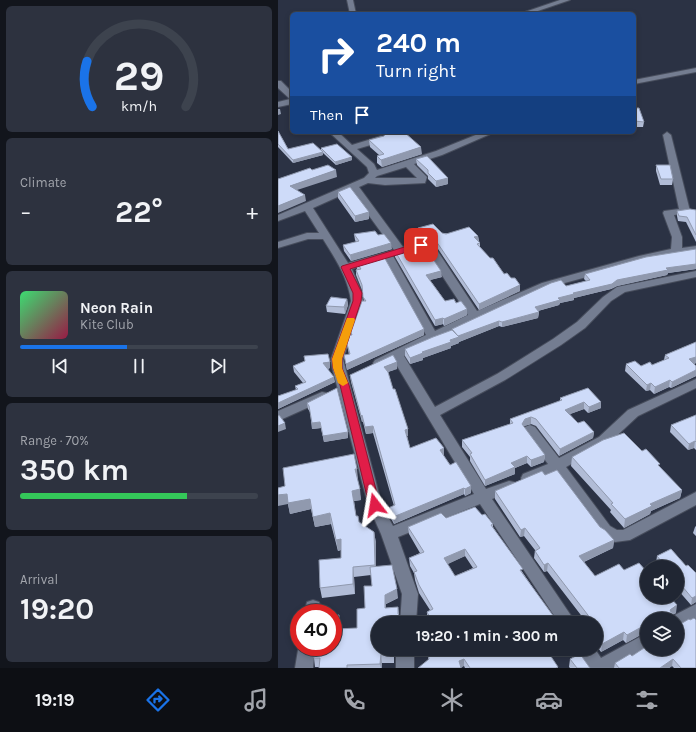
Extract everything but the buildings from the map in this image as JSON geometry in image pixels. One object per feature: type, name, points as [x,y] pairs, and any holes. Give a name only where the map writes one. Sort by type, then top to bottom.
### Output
[{"type":"street","points":[[350,0],[353,12]]},
{"type":"street","points":[[528,12],[567,0]]},
{"type":"street","points":[[636,82],[696,70]]},
{"type":"street","points":[[278,84],[285,90]]},
{"type":"street","points":[[278,105],[290,102]]},
{"type":"street","points":[[335,134],[371,166],[370,177]]},
{"type":"street","points":[[278,218],[306,207],[370,177],[439,153],[486,134]]},
{"type":"street","points":[[667,135],[685,211],[668,213],[677,237],[676,251]]},
{"type":"street","points":[[351,148],[381,139]]},
{"type":"street","points":[[370,177],[386,182],[422,181],[422,177],[408,163]]},
{"type":"street","points":[[353,186],[400,251]]},
{"type":"street","points":[[306,207],[345,267],[357,293],[357,301],[337,359],[338,368],[375,505],[389,534],[410,594],[408,616]]},
{"type":"street","points":[[278,245],[307,236],[325,236]]},
{"type":"street","points":[[345,267],[425,244],[429,246],[475,316]]},
{"type":"street","points":[[370,367],[475,316],[546,285],[614,265],[676,251],[696,250]]},
{"type":"street","points":[[387,255],[433,337]]},
{"type":"street","points":[[432,414],[502,377],[557,342],[581,325],[607,299],[621,289],[696,274]]},
{"type":"street","points":[[397,355],[483,497],[563,616]]},
{"type":"street","points":[[278,416],[343,382],[356,373]]},
{"type":"street","points":[[389,534],[483,497],[558,465],[604,440],[634,413],[696,383]]},
{"type":"street","points":[[530,430],[558,465],[605,530],[615,536],[626,536],[696,498]]},
{"type":"street","points":[[684,618],[696,611]]},
{"type":"street","points":[[590,656],[599,668],[640,644]]},
{"type":"street","points":[[304,668],[305,656]]},
{"type":"street","points":[[405,656],[405,668]]},
{"type":"slow traffic","points":[[343,383],[338,368],[337,359],[350,320]]},
{"type":"route","points":[[375,505],[344,385],[338,368],[337,359],[357,301],[357,293],[345,267],[421,245]]}]
